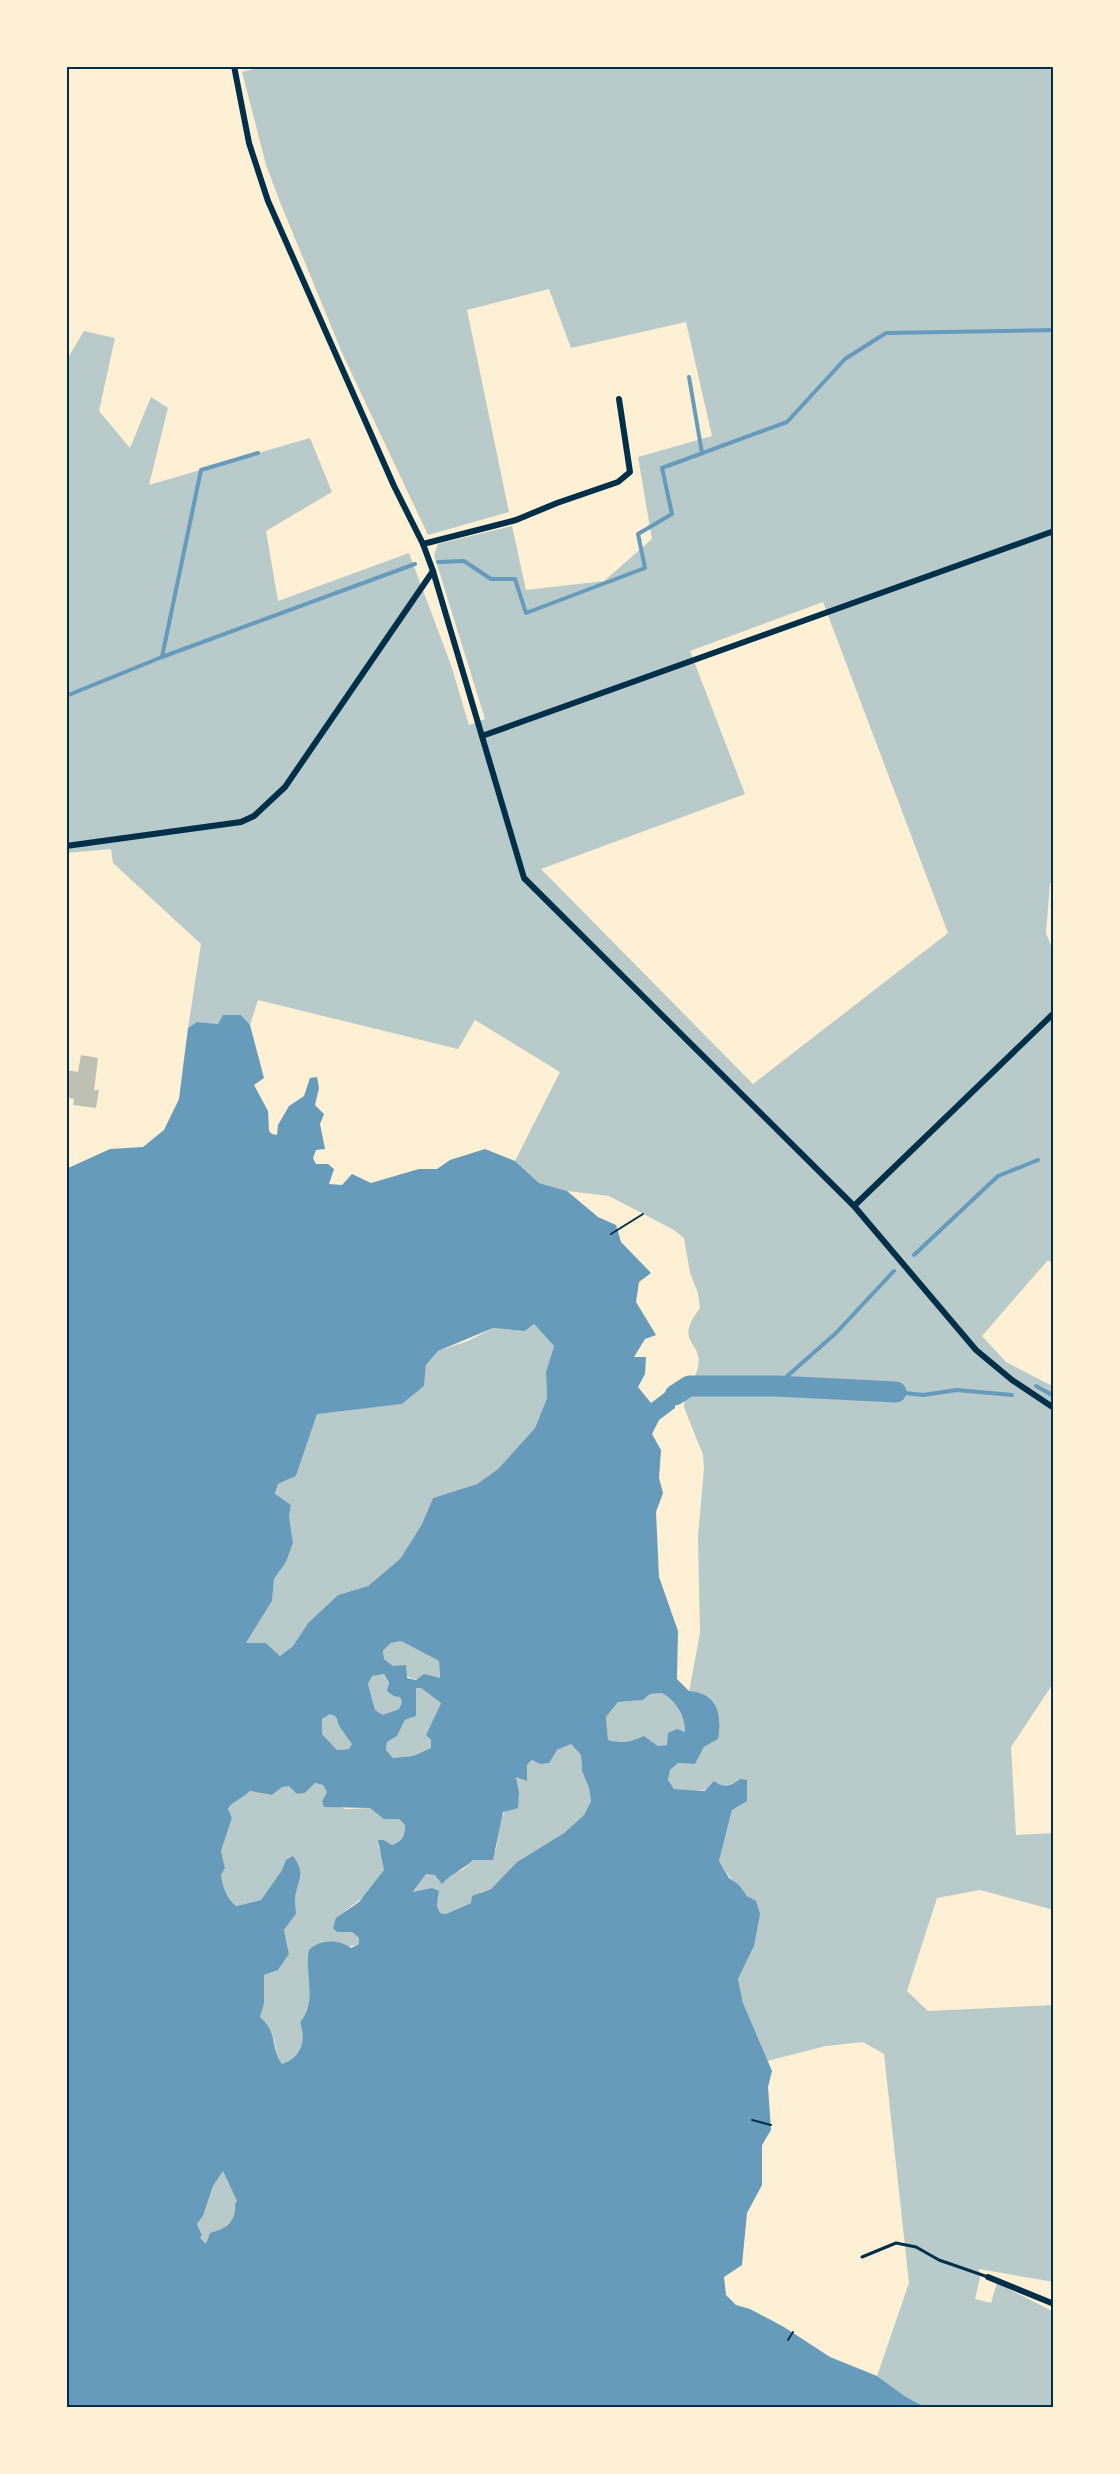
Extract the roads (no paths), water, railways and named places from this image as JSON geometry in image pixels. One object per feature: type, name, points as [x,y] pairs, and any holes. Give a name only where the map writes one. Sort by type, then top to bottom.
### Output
[{"type":"street","points":[[234,66],[249,143],[268,201],[394,486],[423,544],[524,878],[854,1206],[976,1350],[1012,1380],[1054,1408]]},
{"type":"street","points":[[423,544],[516,520],[557,502],[618,482],[630,472],[619,399]]},
{"type":"street","points":[[482,736],[1054,531]]},
{"type":"street","points":[[66,846],[241,822],[254,816],[285,787],[433,572]]},
{"type":"street","points":[[854,1206],[1054,1013]]},
{"type":"street","points":[[988,2277],[1054,2304]]},
{"type":"lane","points":[[862,2257],[896,2243],[916,2247],[939,2260],[988,2277]]},
{"type":"water","points":[[223,1015],[241,1015],[250,1025],[264,1078],[254,1085],[268,1111],[269,1131],[272,1134],[277,1135],[278,1125],[289,1106],[304,1096],[310,1078],[317,1077],[319,1088],[315,1105],[324,1114],[320,1124],[325,1149],[316,1150],[313,1158],[316,1164],[328,1164],[334,1169],[329,1184],[342,1185],[352,1174],[371,1183],[419,1169],[437,1169],[450,1160],[485,1149],[515,1161],[539,1183],[567,1191],[598,1217],[616,1225],[621,1242],[651,1273],[639,1282],[636,1302],[656,1335],[645,1339],[634,1357],[646,1357],[645,1374],[638,1387],[651,1403],[667,1391],[675,1395],[675,1408],[659,1420],[652,1434],[661,1450],[659,1478],[663,1493],[656,1512],[659,1577],[678,1631],[677,1679],[689,1691],[706,1696],[712,1701],[716,1707],[719,1722],[718,1739],[704,1747],[695,1764],[678,1763],[670,1770],[668,1780],[674,1789],[705,1791],[714,1781],[724,1786],[740,1779],[747,1780],[747,1801],[732,1810],[719,1861],[729,1878],[739,1885],[747,1896],[756,1901],[760,1914],[754,1946],[738,1979],[743,2003],[772,2071],[768,2087],[771,2130],[762,2145],[762,2185],[747,2213],[742,2265],[724,2277],[726,2295],[736,2305],[750,2309],[784,2327],[830,2357],[877,2376],[906,2397],[927,2408],[66,2408],[66,1169],[110,1149],[143,1147],[164,1130],[179,1099],[188,1028],[197,1022],[218,1024]],"holes":[[[534,1324],[554,1346],[546,1372],[547,1398],[535,1428],[498,1469],[477,1484],[433,1498],[422,1524],[400,1559],[368,1586],[338,1595],[308,1623],[293,1646],[280,1656],[266,1643],[246,1643],[272,1601],[274,1579],[286,1562],[293,1543],[289,1516],[291,1505],[275,1494],[278,1484],[296,1476],[317,1414],[402,1404],[424,1386],[426,1365],[438,1351],[493,1328],[525,1331]],[[401,1641],[439,1661],[440,1678],[424,1674],[416,1680],[407,1678],[406,1665],[393,1666],[384,1659],[383,1651],[391,1643]],[[384,1674],[389,1683],[387,1691],[400,1697],[402,1702],[399,1709],[383,1715],[375,1710],[368,1684],[372,1676]],[[416,1688],[421,1688],[441,1703],[426,1735],[431,1740],[431,1748],[413,1756],[393,1758],[386,1750],[387,1742],[397,1736],[405,1720],[416,1716]],[[662,1693],[667,1696],[681,1714],[685,1732],[677,1729],[668,1733],[667,1745],[658,1746],[644,1736],[626,1742],[608,1740],[606,1717],[618,1702],[643,1700],[650,1694]],[[330,1714],[336,1717],[339,1726],[352,1744],[349,1749],[337,1750],[322,1734],[322,1719]],[[571,1744],[581,1755],[582,1771],[589,1788],[591,1801],[584,1815],[564,1833],[517,1862],[491,1889],[472,1896],[471,1903],[446,1914],[440,1913],[437,1906],[439,1891],[432,1888],[413,1892],[426,1874],[435,1875],[442,1884],[473,1860],[493,1860],[503,1812],[518,1808],[519,1792],[516,1777],[527,1781],[527,1765],[532,1760],[540,1764],[549,1763],[557,1750]],[[315,1783],[323,1785],[327,1792],[322,1801],[324,1807],[370,1808],[384,1819],[399,1819],[405,1825],[405,1832],[403,1838],[392,1845],[384,1840],[378,1840],[384,1870],[359,1902],[336,1918],[333,1928],[337,1932],[352,1932],[359,1938],[359,1944],[351,1948],[341,1943],[324,1942],[309,1950],[309,1997],[308,2006],[300,2022],[303,2036],[301,2048],[294,2057],[282,2064],[276,2053],[270,2029],[260,2017],[264,2003],[264,1975],[278,1970],[289,1954],[284,1930],[296,1914],[295,1899],[300,1868],[293,1856],[286,1860],[282,1870],[261,1900],[236,1906],[227,1896],[223,1884],[221,1875],[225,1868],[221,1851],[232,1818],[228,1809],[233,1804],[250,1791],[272,1795],[282,1787],[289,1786],[297,1794],[305,1793]],[[223,2171],[237,2201],[232,2220],[221,2230],[210,2233],[206,2244],[200,2238],[202,2235],[197,2224],[203,2216],[213,2186]]]},
{"type":"waterway","points":[[438,562],[464,561],[491,579],[515,579],[526,613],[645,568],[638,534],[672,514],[662,468],[787,422],[845,359],[886,333],[1054,330]]},
{"type":"waterway","points":[[689,377],[702,453]]},
{"type":"waterway","points":[[162,657],[201,470],[258,453]]},
{"type":"waterway","points":[[66,696],[162,657],[415,564]]},
{"type":"waterway","points":[[914,1255],[998,1176],[1038,1160]]},
{"type":"waterway","points":[[776,1386],[836,1333],[894,1271]]},
{"type":"waterway","points":[[675,1395],[689,1386],[776,1386],[896,1392]]},
{"type":"waterway","points":[[1036,1386],[1054,1396]]},
{"type":"waterway","points":[[896,1392],[923,1395],[957,1390],[1012,1395]]}]
